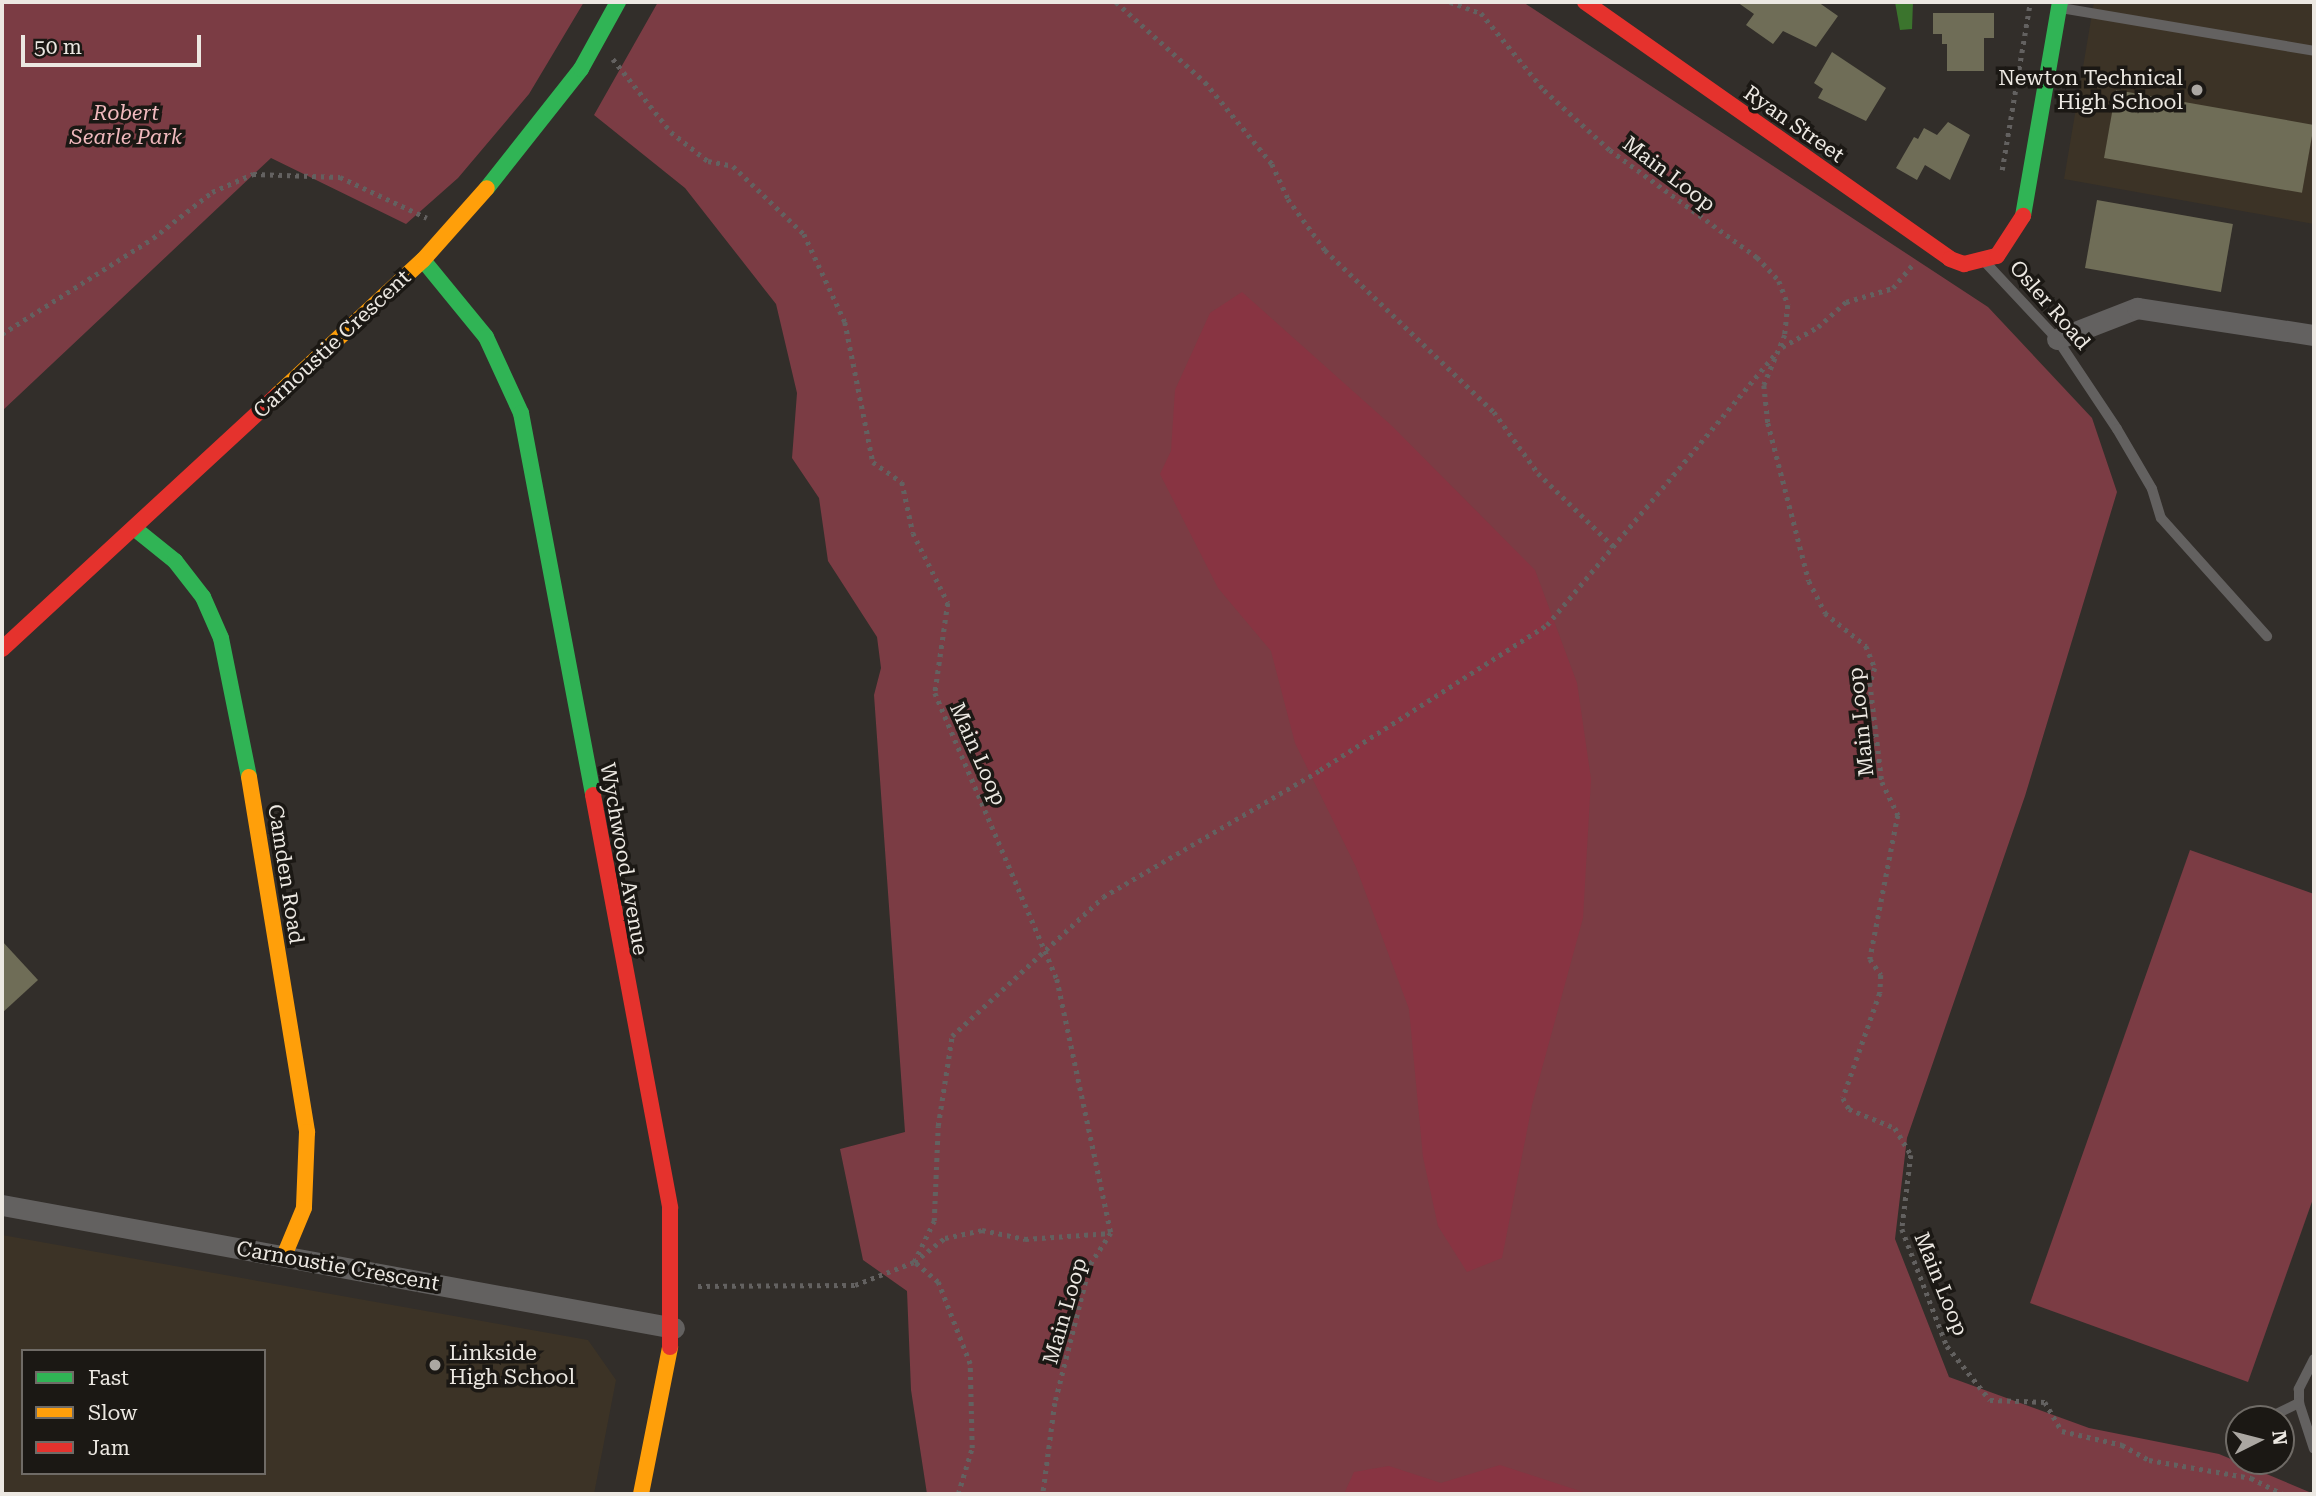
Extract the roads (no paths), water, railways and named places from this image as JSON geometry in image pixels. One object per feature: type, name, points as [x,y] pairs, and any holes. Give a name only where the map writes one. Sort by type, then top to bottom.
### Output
[{"type":"street","name":"Carnoustie Crescent","points":[[2,649],[423,260],[537,131],[581,69],[618,2]]},
{"type":"street","name":"Ryan Street","points":[[1585,2],[1950,259],[1984,262]]},
{"type":"street","name":"Osler Road","points":[[1984,262],[2005,249],[2022,220],[2059,5]]},
{"type":"street","name":"Wychwood Avenue","points":[[423,260],[486,337],[521,413],[670,1208],[676,1286],[674,1328],[641,1494]]},
{"type":"street","points":[[2057,339],[2137,308],[2314,335]]},
{"type":"street","name":"Camden Road","points":[[134,528],[175,561],[203,597],[222,638],[307,1132],[304,1208],[284,1256]]},
{"type":"street","name":"Carnoustie Crescent","points":[[2,1205],[674,1328]]},
{"type":"lane","points":[[2059,5],[2314,51]]},
{"type":"lane","name":"Osler Road","points":[[1984,262],[2057,339],[2117,429],[2152,489],[2161,518],[2267,636]]},
{"type":"lane","points":[[2314,1359],[2299,1389],[2299,1403],[2314,1449]]},
{"type":"lane","points":[[2295,1405],[2299,1403]]},
{"type":"place","name":"Newton Technical High School","points":[[2197,90]]},
{"type":"place","name":"Linkside High School","points":[[435,1365]]},
{"type":"park label","name":"Robert Searle Park","points":[[126,125]]}]
